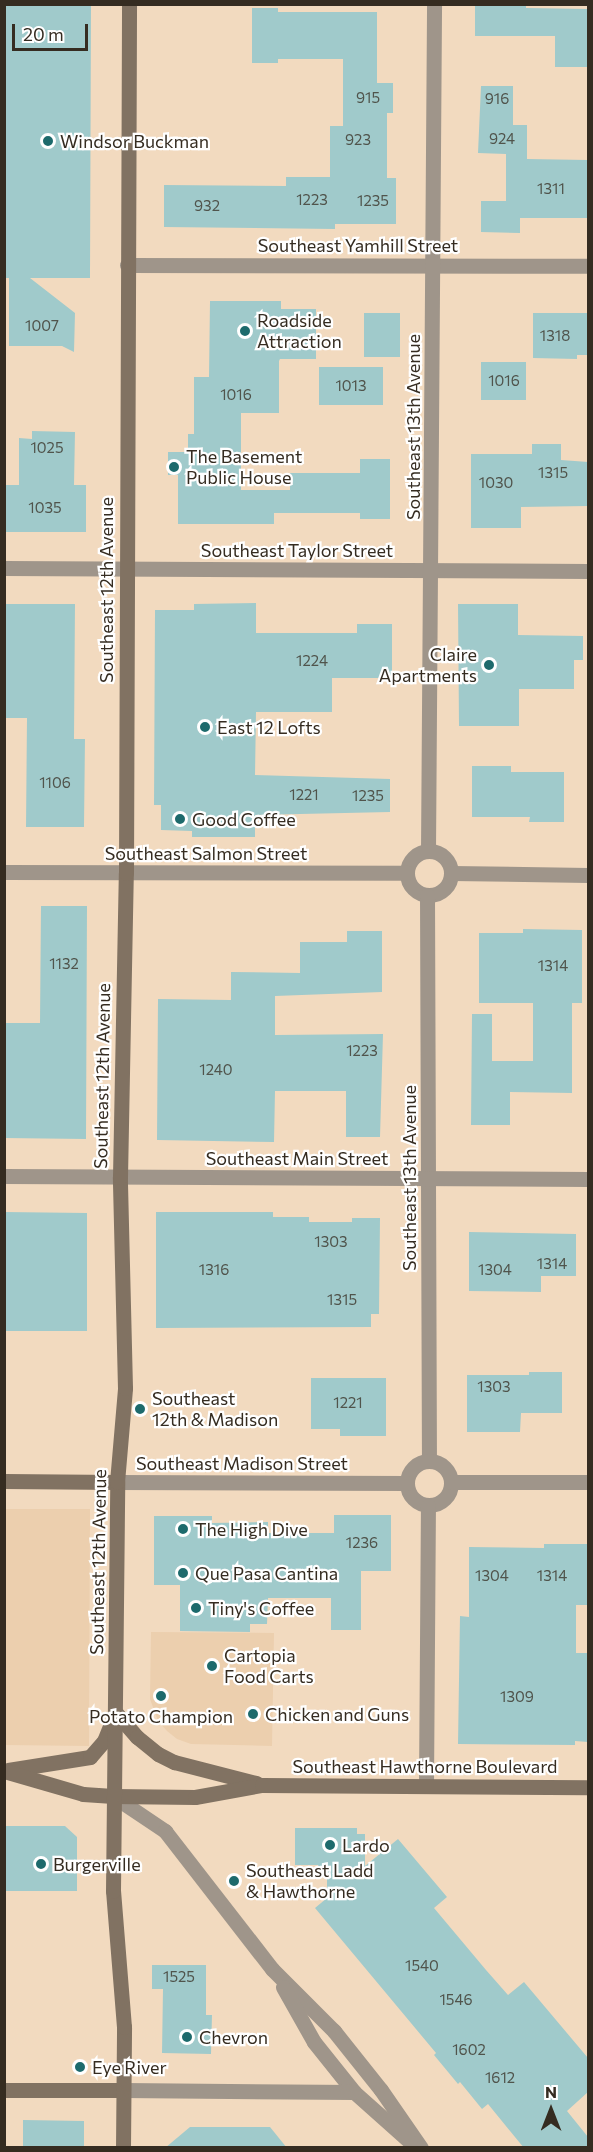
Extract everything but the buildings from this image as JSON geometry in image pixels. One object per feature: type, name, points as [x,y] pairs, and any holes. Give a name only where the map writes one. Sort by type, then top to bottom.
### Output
[{"type":"main road","name":"Southeast 12th Avenue","points":[[123,2148],[124,2027],[113,1891],[113,1796],[116,1713],[117,1482],[125,1388],[120,1177],[126,873],[125,569],[129,4]]},
{"type":"main road","name":"Southeast Madison Street","points":[[4,1481],[117,1482]]},
{"type":"main road","name":"Southeast Hawthorne Boulevard","points":[[4,1771],[90,1757],[104,1741],[116,1713],[142,1742],[174,1762],[262,1785]]},
{"type":"main road","name":"Southeast Hawthorne Boulevard","points":[[4,1771],[82,1794],[113,1796],[195,1797],[262,1785],[588,1787]]},
{"type":"main road","points":[[4,2090],[123,2090]]},
{"type":"street","name":"Southeast 13th Avenue","points":[[428,851],[434,265],[434,4]]},
{"type":"street","name":"Southeast Yamhill Street","points":[[127,265],[588,266]]},
{"type":"street","name":"Southeast Taylor Street","points":[[4,568],[588,571]]},
{"type":"street","points":[[428,851],[441,854],[447,860],[451,873],[450,880],[441,891],[428,895],[411,885],[407,873],[411,860],[428,851]]},
{"type":"street","name":"Southeast Salmon Street","points":[[4,872],[407,873]]},
{"type":"street","points":[[451,873],[588,875]]},
{"type":"street","name":"Southeast 13th Avenue","points":[[428,895],[429,1461]]},
{"type":"street","name":"Southeast Main Street","points":[[4,1176],[588,1179]]},
{"type":"street","points":[[429,1461],[443,1467],[451,1482],[445,1498],[428,1506],[412,1498],[407,1483],[414,1467],[429,1461]]},
{"type":"street","name":"Southeast Madison Street","points":[[117,1482],[407,1483]]},
{"type":"street","points":[[451,1482],[588,1482]]},
{"type":"street","points":[[426,1786],[428,1506]]},
{"type":"street","points":[[113,1796],[165,1832],[272,1969],[334,2031],[381,2090],[419,2148]]},
{"type":"street","points":[[272,1969],[314,2042],[354,2092],[419,2148]]},
{"type":"street","points":[[123,2090],[354,2092]]},
{"type":"shaded area","points":[[5,1509],[90,1509],[89,1746],[5,1745]]},
{"type":"shaded area","name":"Cartopia Food Carts","points":[[151,1632],[274,1633],[272,1746],[191,1744],[177,1739],[167,1731],[158,1721],[150,1699]]},
{"type":"place","name":"Windsor Buckman","points":[[48,141]]},
{"type":"place","name":"Roadside Attraction","points":[[245,331]]},
{"type":"place","name":"The Basement Public House","points":[[174,467]]},
{"type":"place","name":"Claire Apartments","points":[[489,665]]},
{"type":"place","name":"East 12 Lofts","points":[[205,727]]},
{"type":"place","name":"Good Coffee","points":[[180,819]]},
{"type":"place","name":"Southeast 12th & Madison","points":[[140,1409]]},
{"type":"place","name":"The High Dive","points":[[183,1529]]},
{"type":"place","name":"Que Pasa Cantina","points":[[183,1573]]},
{"type":"place","name":"Tiny's Coffee","points":[[196,1608]]},
{"type":"place","name":"Cartopia Food Carts","points":[[212,1666]]},
{"type":"place","name":"Potato Champion","points":[[161,1696]]},
{"type":"place","name":"Chicken and Guns","points":[[253,1714]]},
{"type":"place","name":"Lardo","points":[[330,1845]]},
{"type":"place","name":"Burgerville","points":[[41,1864]]},
{"type":"place","name":"Southeast Ladd & Hawthorne","points":[[234,1881]]},
{"type":"place","name":"Chevron","points":[[187,2037]]},
{"type":"place","name":"Eye River","points":[[80,2067]]}]
